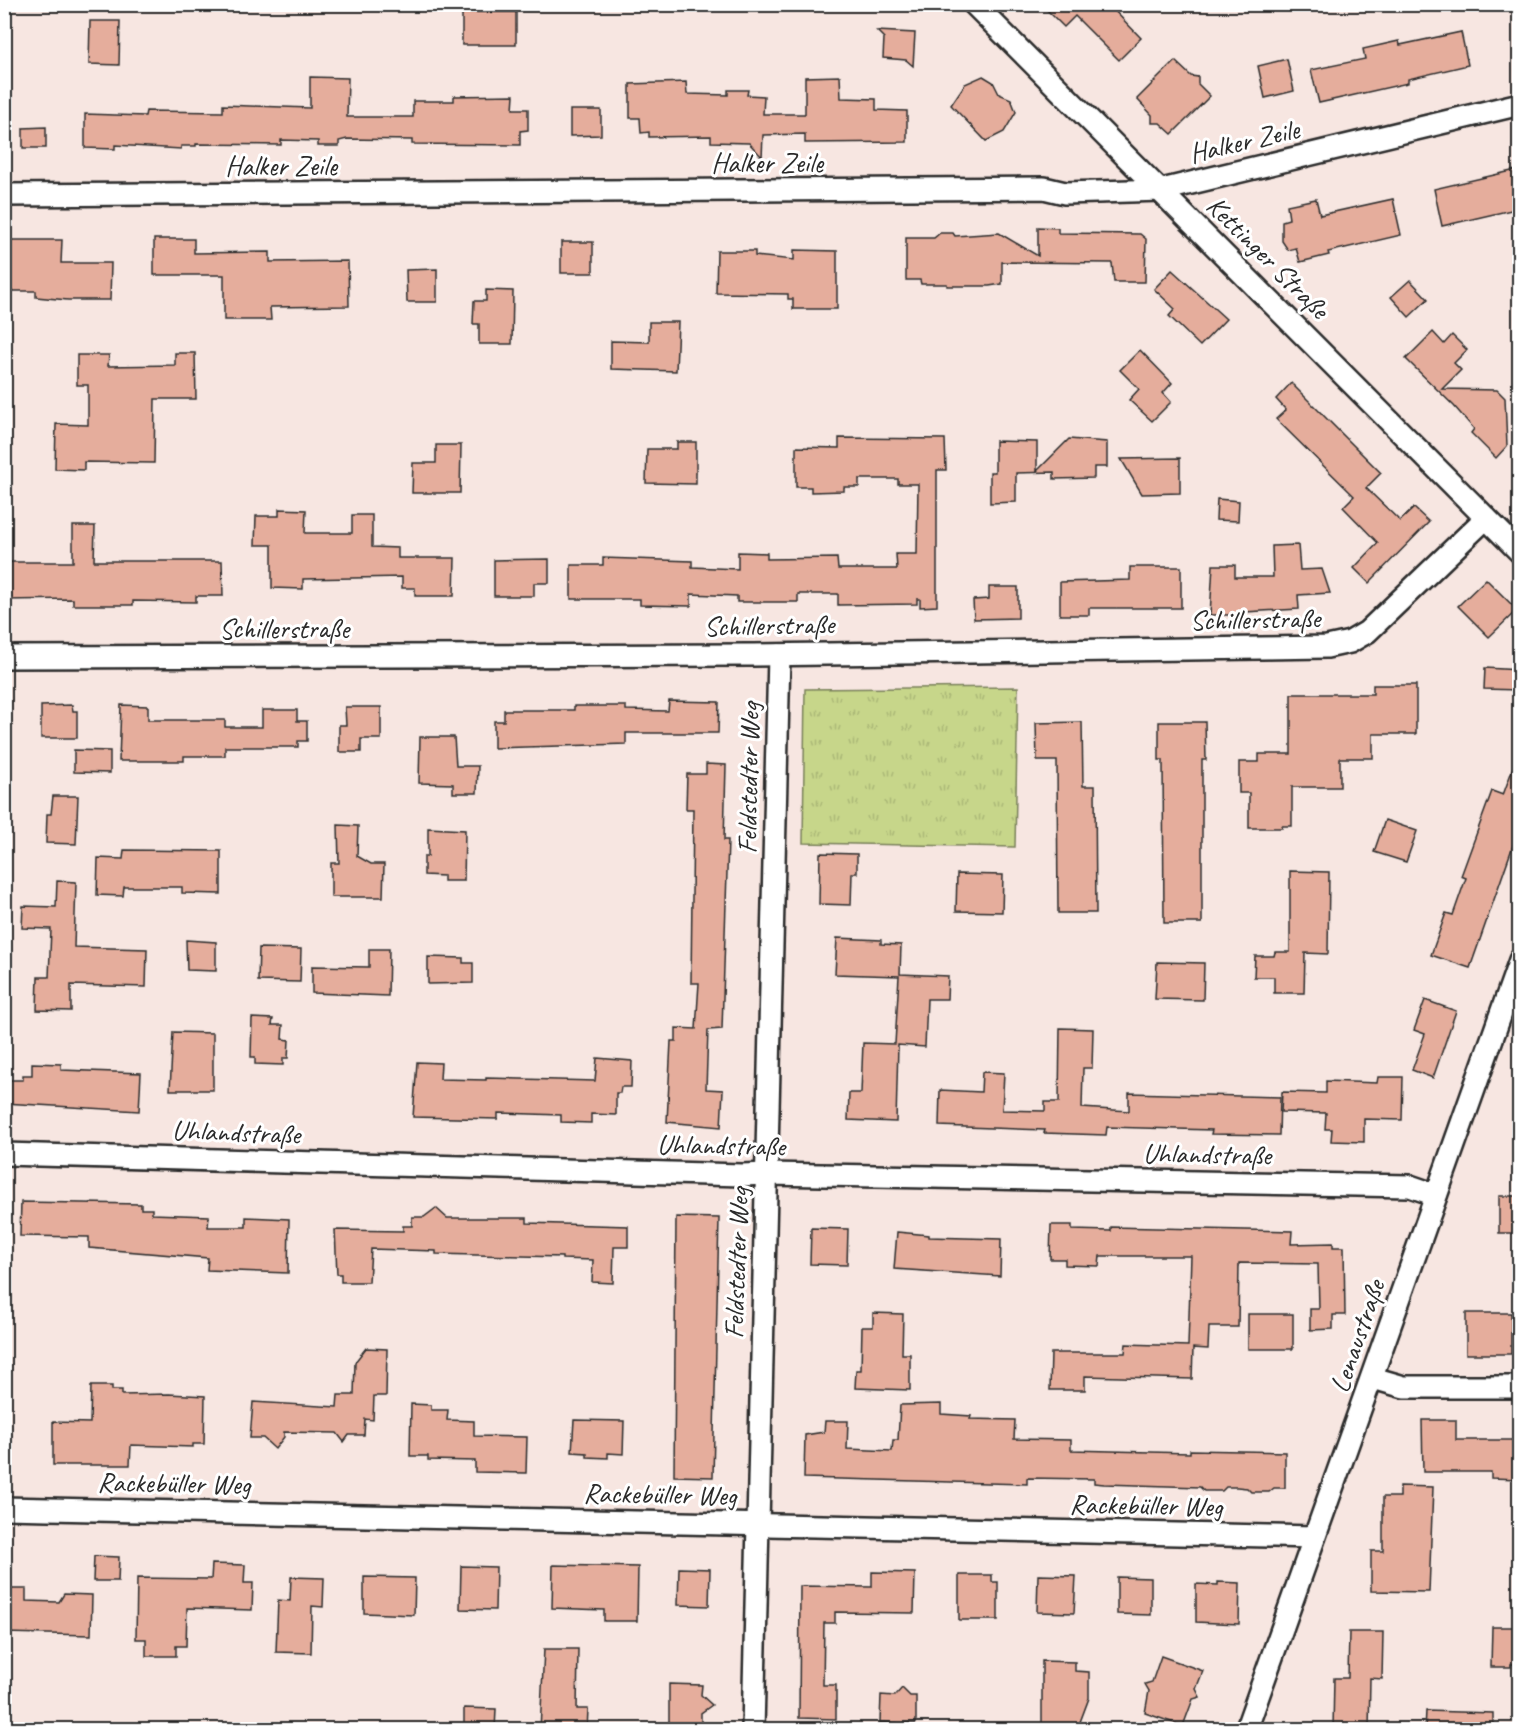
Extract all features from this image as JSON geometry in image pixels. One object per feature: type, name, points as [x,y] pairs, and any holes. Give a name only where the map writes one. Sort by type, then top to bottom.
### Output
[{"type":"street","name":"Kettinger Straße","points":[[974,4],[1162,190],[1520,552]]},
{"type":"street","name":"Halker Zeile","points":[[4,195],[1044,188],[1065,193],[1162,190],[1520,104]]},
{"type":"street","name":"Schillerstraße","points":[[4,657],[779,655],[1327,647],[1350,642],[1367,632],[1486,518]]},
{"type":"street","name":"Feldstedter Weg","points":[[753,1730],[779,655]]},
{"type":"street","name":"Lenaustraße","points":[[1246,1730],[1520,960]]},
{"type":"street","name":"Uhlandstraße","points":[[4,1154],[742,1176],[767,1174],[1410,1186],[1436,1195]]},
{"type":"street","points":[[1373,1378],[1404,1387],[1520,1387]]},
{"type":"street","name":"Rackebüller Weg","points":[[4,1508],[1314,1537]]},
{"type":"green space","points":[[1018,687],[1015,847],[803,843],[805,689]]},
{"type":"building","points":[[1041,4],[1108,4],[1141,38],[1119,60],[1075,16],[1064,27]]},
{"type":"building","points":[[462,12],[516,12],[516,45],[462,45]]},
{"type":"building","points":[[90,21],[120,21],[119,65],[89,64]]},
{"type":"building","points":[[877,31],[915,33],[913,66],[906,60],[883,58],[884,38]]},
{"type":"building","points":[[1461,32],[1468,65],[1408,79],[1408,83],[1319,103],[1311,70],[1365,59],[1363,49],[1399,41],[1400,45]]},
{"type":"building","points":[[1287,59],[1294,91],[1265,98],[1258,66]]},
{"type":"building","points":[[1175,61],[1191,76],[1198,77],[1198,84],[1210,96],[1172,134],[1160,123],[1152,123],[1152,115],[1137,99]]},
{"type":"building","points":[[840,76],[841,98],[876,99],[876,110],[907,111],[907,142],[805,143],[805,134],[763,135],[762,157],[749,143],[711,142],[711,136],[649,137],[649,132],[641,133],[640,118],[630,118],[630,84],[686,82],[687,94],[728,95],[728,90],[748,90],[747,95],[764,96],[763,114],[805,114],[805,77]]},
{"type":"building","points":[[983,76],[993,82],[999,94],[1011,99],[1016,112],[1004,132],[986,141],[951,105],[965,84]]},
{"type":"building","points":[[310,77],[348,78],[347,117],[413,117],[413,101],[454,101],[454,96],[514,95],[513,109],[528,109],[528,130],[520,131],[520,145],[412,144],[412,140],[347,139],[339,141],[339,146],[318,146],[318,141],[281,140],[281,145],[196,144],[196,146],[181,146],[181,149],[115,145],[115,149],[85,148],[85,114],[145,116],[146,111],[223,112],[223,105],[310,108]]},
{"type":"building","points":[[570,110],[601,110],[601,135],[570,136]]},
{"type":"building","points":[[46,127],[46,148],[23,148],[23,128]]},
{"type":"building","points":[[1516,170],[1520,208],[1442,226],[1434,189]]},
{"type":"building","points":[[1316,199],[1320,215],[1393,199],[1401,235],[1328,252],[1329,255],[1300,262],[1296,248],[1288,250],[1282,241],[1282,221],[1289,219],[1287,205]]},
{"type":"building","points":[[1038,227],[1058,228],[1058,233],[1140,234],[1146,239],[1145,282],[1114,282],[1112,263],[1002,262],[1002,284],[947,286],[947,284],[921,284],[920,280],[906,280],[906,238],[934,238],[940,233],[953,233],[955,236],[999,233],[1038,256]]},
{"type":"building","points":[[154,239],[194,239],[194,253],[270,252],[270,262],[348,261],[349,306],[270,307],[271,320],[224,320],[224,275],[154,275]]},
{"type":"building","points":[[4,240],[62,240],[61,263],[111,263],[110,300],[68,300],[36,297],[36,291],[4,291]]},
{"type":"building","points":[[561,242],[593,242],[593,273],[561,273]]},
{"type":"building","points":[[794,250],[837,251],[837,309],[793,309],[793,299],[788,299],[788,294],[716,293],[717,251],[755,251],[755,256],[794,260]]},
{"type":"building","points":[[437,269],[437,302],[407,302],[406,270]]},
{"type":"building","points":[[1172,270],[1226,319],[1200,346],[1169,316],[1175,309],[1154,289]]},
{"type":"building","points":[[1410,280],[1428,299],[1409,317],[1391,297]]},
{"type":"building","points":[[486,290],[513,291],[512,344],[479,344],[479,324],[473,324],[474,301],[486,301]]},
{"type":"building","points":[[649,322],[678,322],[676,371],[611,369],[611,341],[649,342]]},
{"type":"building","points":[[1433,332],[1444,344],[1452,335],[1467,350],[1454,363],[1461,370],[1442,389],[1497,390],[1505,398],[1507,446],[1496,458],[1471,433],[1474,429],[1454,406],[1406,359]]},
{"type":"building","points":[[1140,350],[1172,383],[1163,393],[1171,402],[1152,421],[1129,400],[1139,389],[1120,370]]},
{"type":"building","points":[[175,353],[195,353],[196,399],[155,399],[154,463],[84,462],[84,470],[55,469],[56,424],[88,425],[88,385],[77,385],[77,355],[109,355],[108,366],[175,365]]},
{"type":"building","points":[[1291,383],[1381,473],[1366,488],[1400,521],[1414,508],[1429,522],[1369,583],[1354,568],[1378,543],[1343,507],[1354,496],[1276,419],[1286,410],[1276,399]]},
{"type":"building","points":[[839,438],[945,439],[946,470],[937,470],[937,606],[920,607],[920,599],[917,599],[917,604],[838,605],[838,594],[798,594],[798,602],[737,602],[737,596],[691,594],[691,606],[640,605],[640,599],[571,599],[571,565],[603,565],[603,558],[692,561],[692,567],[738,569],[738,552],[767,553],[767,559],[837,558],[838,569],[897,569],[896,554],[917,554],[918,484],[898,484],[898,479],[859,479],[859,487],[844,487],[844,491],[811,492],[811,487],[796,487],[796,447],[839,448]]},
{"type":"building","points":[[1069,439],[1107,442],[1107,467],[1094,467],[1094,478],[1054,479],[1054,472],[1016,473],[1016,502],[990,503],[990,472],[995,472],[995,441],[1037,442],[1037,471]]},
{"type":"building","points":[[677,442],[696,442],[696,484],[646,483],[647,449],[677,449]]},
{"type":"building","points":[[436,445],[461,445],[460,493],[412,493],[413,463],[436,463]]},
{"type":"building","points":[[1180,458],[1180,493],[1142,494],[1121,459]]},
{"type":"building","points":[[1217,499],[1239,501],[1238,521],[1216,520]]},
{"type":"building","points":[[279,509],[306,510],[305,533],[352,533],[352,515],[372,515],[372,547],[398,548],[398,558],[455,558],[454,596],[415,596],[415,588],[402,588],[402,577],[303,579],[303,589],[272,588],[272,545],[255,545],[256,516],[279,516]]},
{"type":"building","points":[[73,526],[95,526],[94,561],[222,561],[223,596],[196,596],[196,602],[133,601],[133,605],[73,605],[73,599],[4,600],[4,564],[73,562]]},
{"type":"building","points":[[1298,545],[1300,570],[1322,569],[1330,593],[1298,595],[1299,609],[1245,612],[1245,615],[1210,615],[1213,565],[1235,565],[1235,577],[1273,577],[1272,546]]},
{"type":"building","points":[[549,559],[549,583],[534,583],[534,596],[494,596],[494,560]]},
{"type":"building","points":[[1130,567],[1181,567],[1181,608],[1089,608],[1089,615],[1060,615],[1060,582],[1130,580]]},
{"type":"building","points":[[1486,579],[1517,610],[1489,637],[1458,606]]},
{"type":"building","points":[[989,587],[1018,587],[1018,618],[974,619],[973,600],[989,599]]},
{"type":"building","points":[[1485,668],[1520,670],[1519,690],[1484,689]]},
{"type":"building","points":[[1373,685],[1416,685],[1416,734],[1373,734],[1373,758],[1340,758],[1340,787],[1292,787],[1292,826],[1249,828],[1249,793],[1239,793],[1239,762],[1259,762],[1259,754],[1291,754],[1291,694],[1373,694]]},
{"type":"building","points":[[669,701],[719,702],[718,733],[626,733],[626,744],[494,748],[494,721],[504,721],[504,710],[574,710],[574,706],[626,706],[626,710],[668,711]]},
{"type":"building","points":[[72,705],[73,711],[77,711],[77,738],[41,738],[41,706]]},
{"type":"building","points":[[121,705],[148,706],[148,720],[225,720],[225,727],[262,727],[262,710],[297,710],[297,721],[307,721],[307,741],[298,741],[298,747],[225,747],[225,756],[184,756],[184,761],[119,761]]},
{"type":"building","points":[[345,707],[381,707],[381,739],[361,739],[361,752],[339,752],[339,725],[346,725]]},
{"type":"building","points":[[1082,722],[1083,786],[1095,786],[1096,913],[1058,913],[1057,761],[1037,761],[1036,723]]},
{"type":"building","points":[[1159,722],[1205,722],[1206,760],[1202,760],[1202,923],[1164,923],[1163,760],[1159,760]]},
{"type":"building","points":[[420,737],[454,737],[456,766],[478,766],[477,793],[453,793],[453,784],[419,783]]},
{"type":"building","points":[[74,750],[110,751],[110,773],[74,772]]},
{"type":"building","points":[[1517,757],[1520,757],[1520,838],[1516,837],[1470,968],[1431,955],[1446,913],[1453,915],[1466,878],[1461,876],[1492,791],[1503,795]]},
{"type":"building","points":[[706,764],[726,765],[724,840],[728,840],[722,1029],[708,1030],[706,1089],[723,1090],[721,1127],[667,1122],[671,1041],[676,1041],[676,1028],[696,1029],[699,983],[691,983],[693,809],[686,809],[687,774],[706,774]]},
{"type":"building","points":[[53,796],[78,796],[76,844],[46,843],[47,814],[51,814]]},
{"type":"building","points":[[1385,820],[1417,831],[1406,862],[1374,852]]},
{"type":"building","points":[[338,825],[358,826],[357,856],[371,864],[384,864],[383,897],[331,897],[331,863],[339,863]]},
{"type":"building","points":[[428,828],[465,830],[464,881],[444,881],[444,876],[424,875],[424,856],[428,856]]},
{"type":"building","points":[[124,850],[221,851],[221,894],[182,893],[182,887],[124,887],[123,896],[97,895],[98,858],[123,859]]},
{"type":"building","points":[[820,853],[857,854],[857,873],[852,873],[851,905],[819,904]]},
{"type":"building","points":[[1290,871],[1329,872],[1328,954],[1305,953],[1304,993],[1274,993],[1274,977],[1254,977],[1255,956],[1274,956],[1275,952],[1290,952]]},
{"type":"building","points":[[957,874],[1003,875],[1002,912],[956,911]]},
{"type":"building","points":[[57,881],[76,882],[74,947],[147,949],[146,987],[71,985],[71,1011],[37,1010],[38,977],[49,977],[51,929],[22,928],[23,906],[56,907]]},
{"type":"building","points":[[837,938],[881,940],[881,944],[901,945],[900,974],[948,976],[947,999],[927,999],[925,1047],[898,1045],[896,1122],[848,1120],[849,1093],[861,1093],[863,1043],[895,1044],[899,976],[835,974]]},
{"type":"building","points":[[186,940],[216,942],[216,971],[187,970]]},
{"type":"building","points":[[259,948],[301,949],[300,982],[258,981]]},
{"type":"building","points":[[369,949],[389,949],[388,996],[312,993],[312,966],[369,967]]},
{"type":"building","points":[[428,957],[463,958],[463,963],[473,963],[473,983],[428,984]]},
{"type":"building","points":[[1157,962],[1204,963],[1203,1000],[1155,999]]},
{"type":"building","points":[[1425,1000],[1456,1011],[1433,1078],[1412,1070],[1425,1034],[1414,1030]]},
{"type":"building","points":[[252,1018],[273,1019],[272,1025],[283,1025],[282,1039],[289,1040],[288,1058],[283,1058],[283,1065],[255,1064],[255,1057],[251,1057]]},
{"type":"building","points":[[1060,1028],[1093,1029],[1092,1068],[1083,1068],[1082,1108],[1129,1111],[1129,1093],[1280,1097],[1279,1135],[1211,1134],[1212,1130],[1107,1127],[1106,1135],[939,1126],[940,1090],[981,1092],[982,1072],[1004,1073],[1002,1110],[1045,1111],[1045,1102],[1059,1102]]},
{"type":"building","points":[[173,1032],[213,1033],[213,1090],[170,1090]]},
{"type":"building","points":[[597,1058],[632,1061],[631,1087],[621,1087],[620,1093],[616,1093],[616,1115],[591,1114],[591,1123],[561,1122],[561,1115],[498,1113],[498,1119],[413,1117],[417,1062],[441,1063],[440,1079],[595,1081]]},
{"type":"building","points":[[32,1063],[61,1064],[61,1070],[141,1073],[139,1111],[4,1103],[4,1080],[23,1080],[23,1075],[32,1075]]},
{"type":"building","points":[[1378,1077],[1403,1077],[1402,1120],[1364,1119],[1364,1142],[1331,1141],[1332,1129],[1325,1129],[1326,1113],[1281,1112],[1282,1092],[1326,1093],[1326,1081],[1377,1083]]},
{"type":"building","points":[[1499,1196],[1520,1196],[1520,1233],[1499,1233]]},
{"type":"building","points":[[21,1202],[141,1204],[141,1209],[152,1209],[152,1214],[209,1216],[208,1227],[246,1227],[246,1217],[289,1219],[288,1273],[207,1270],[208,1258],[89,1248],[89,1237],[20,1236]]},
{"type":"building","points":[[436,1208],[447,1218],[527,1218],[527,1223],[628,1226],[628,1247],[614,1247],[613,1283],[592,1282],[593,1260],[371,1249],[369,1282],[341,1282],[341,1274],[337,1274],[335,1230],[403,1231],[403,1226],[412,1226],[412,1217],[424,1217]]},
{"type":"building","points":[[676,1217],[719,1218],[713,1477],[674,1476]]},
{"type":"building","points":[[1051,1225],[1072,1225],[1072,1230],[1111,1231],[1111,1227],[1292,1231],[1291,1244],[1333,1243],[1333,1247],[1344,1247],[1345,1315],[1333,1315],[1333,1329],[1310,1330],[1310,1309],[1319,1309],[1318,1264],[1239,1263],[1238,1327],[1209,1327],[1208,1349],[1193,1348],[1192,1379],[1085,1376],[1085,1390],[1050,1390],[1051,1353],[1125,1353],[1126,1344],[1188,1346],[1191,1256],[1100,1256],[1099,1266],[1065,1265],[1065,1259],[1050,1259]]},
{"type":"building","points":[[811,1228],[848,1229],[847,1265],[810,1264]]},
{"type":"building","points":[[897,1232],[929,1235],[929,1237],[1001,1239],[1000,1276],[894,1269]]},
{"type":"building","points":[[873,1313],[903,1314],[902,1354],[910,1354],[910,1390],[855,1388],[856,1370],[861,1370],[862,1327],[873,1327]]},
{"type":"building","points":[[1466,1313],[1511,1313],[1511,1354],[1466,1354]]},
{"type":"building","points":[[1248,1314],[1293,1314],[1293,1349],[1248,1349]]},
{"type":"building","points":[[366,1348],[387,1349],[386,1396],[374,1396],[373,1420],[365,1419],[364,1435],[349,1435],[344,1442],[337,1433],[284,1432],[284,1437],[275,1449],[263,1438],[250,1438],[253,1402],[337,1407],[338,1395],[354,1395],[355,1362]]},
{"type":"building","points":[[91,1386],[112,1386],[112,1390],[122,1390],[122,1395],[205,1396],[204,1444],[193,1444],[193,1447],[131,1445],[130,1465],[53,1465],[53,1422],[90,1423]]},
{"type":"building","points":[[411,1404],[431,1405],[431,1410],[448,1410],[447,1420],[474,1421],[474,1436],[527,1437],[526,1473],[475,1472],[475,1461],[428,1460],[428,1456],[410,1456]]},
{"type":"building","points":[[941,1404],[941,1414],[971,1416],[970,1419],[1015,1420],[1014,1439],[1071,1440],[1071,1450],[1190,1453],[1190,1450],[1285,1452],[1285,1488],[1274,1488],[1269,1492],[1251,1492],[1247,1488],[1237,1487],[1226,1487],[1222,1491],[1204,1491],[1200,1487],[1094,1483],[1094,1479],[1027,1478],[1027,1484],[804,1478],[805,1435],[824,1432],[825,1421],[848,1421],[847,1449],[892,1451],[893,1440],[898,1440],[900,1405]]},
{"type":"building","points":[[574,1420],[624,1421],[623,1454],[608,1453],[608,1458],[587,1457],[587,1453],[572,1452]]},
{"type":"building","points":[[1422,1420],[1456,1420],[1456,1440],[1520,1440],[1520,1479],[1491,1478],[1491,1472],[1423,1472]]},
{"type":"building","points":[[1400,1486],[1433,1487],[1429,1592],[1371,1591],[1371,1551],[1383,1551],[1383,1497],[1400,1497]]},
{"type":"building","points":[[94,1556],[119,1557],[118,1581],[93,1581]]},
{"type":"building","points":[[212,1564],[245,1565],[244,1583],[253,1583],[252,1610],[187,1608],[186,1646],[176,1646],[176,1656],[146,1656],[146,1639],[136,1639],[137,1578],[211,1579]]},
{"type":"building","points":[[553,1565],[638,1567],[637,1621],[604,1621],[604,1610],[552,1608]]},
{"type":"building","points":[[461,1566],[496,1567],[495,1610],[460,1609]]},
{"type":"building","points":[[679,1568],[710,1569],[709,1606],[678,1605]]},
{"type":"building","points":[[872,1572],[915,1573],[914,1613],[835,1612],[835,1623],[824,1623],[823,1685],[836,1685],[836,1719],[799,1718],[800,1586],[872,1587]]},
{"type":"building","points":[[959,1575],[992,1575],[992,1582],[998,1582],[998,1620],[959,1620]]},
{"type":"building","points":[[1038,1575],[1076,1576],[1074,1613],[1037,1612]]},
{"type":"building","points":[[291,1577],[324,1578],[323,1607],[312,1606],[311,1653],[276,1652],[278,1600],[290,1601]]},
{"type":"building","points":[[364,1577],[415,1578],[414,1615],[364,1613]]},
{"type":"building","points":[[1117,1577],[1151,1578],[1151,1615],[1117,1614]]},
{"type":"building","points":[[1218,1582],[1240,1583],[1239,1624],[1196,1622],[1196,1584],[1218,1585]]},
{"type":"building","points":[[4,1589],[26,1589],[26,1601],[59,1602],[64,1594],[92,1595],[91,1635],[4,1633]]},
{"type":"building","points":[[1492,1627],[1520,1627],[1520,1664],[1511,1664],[1511,1667],[1491,1667]]},
{"type":"building","points":[[1349,1632],[1383,1632],[1382,1679],[1370,1678],[1369,1730],[1333,1730],[1334,1678],[1348,1678]]},
{"type":"building","points":[[544,1649],[578,1649],[577,1709],[588,1709],[587,1730],[540,1730]]},
{"type":"building","points":[[1161,1656],[1203,1671],[1196,1689],[1200,1697],[1193,1699],[1183,1726],[1145,1713],[1149,1691],[1145,1684],[1152,1682]]},
{"type":"building","points":[[1042,1661],[1075,1662],[1075,1671],[1089,1672],[1089,1698],[1077,1730],[1042,1730]]},
{"type":"building","points":[[669,1684],[702,1685],[701,1695],[712,1705],[701,1713],[701,1725],[669,1724]]},
{"type":"building","points":[[902,1688],[910,1696],[916,1696],[916,1723],[906,1723],[901,1728],[897,1723],[880,1722],[881,1695],[895,1696]]},
{"type":"building","points":[[464,1708],[496,1709],[495,1730],[464,1730]]},
{"type":"building","points":[[1426,1711],[1493,1713],[1493,1730],[1425,1730]]}]
